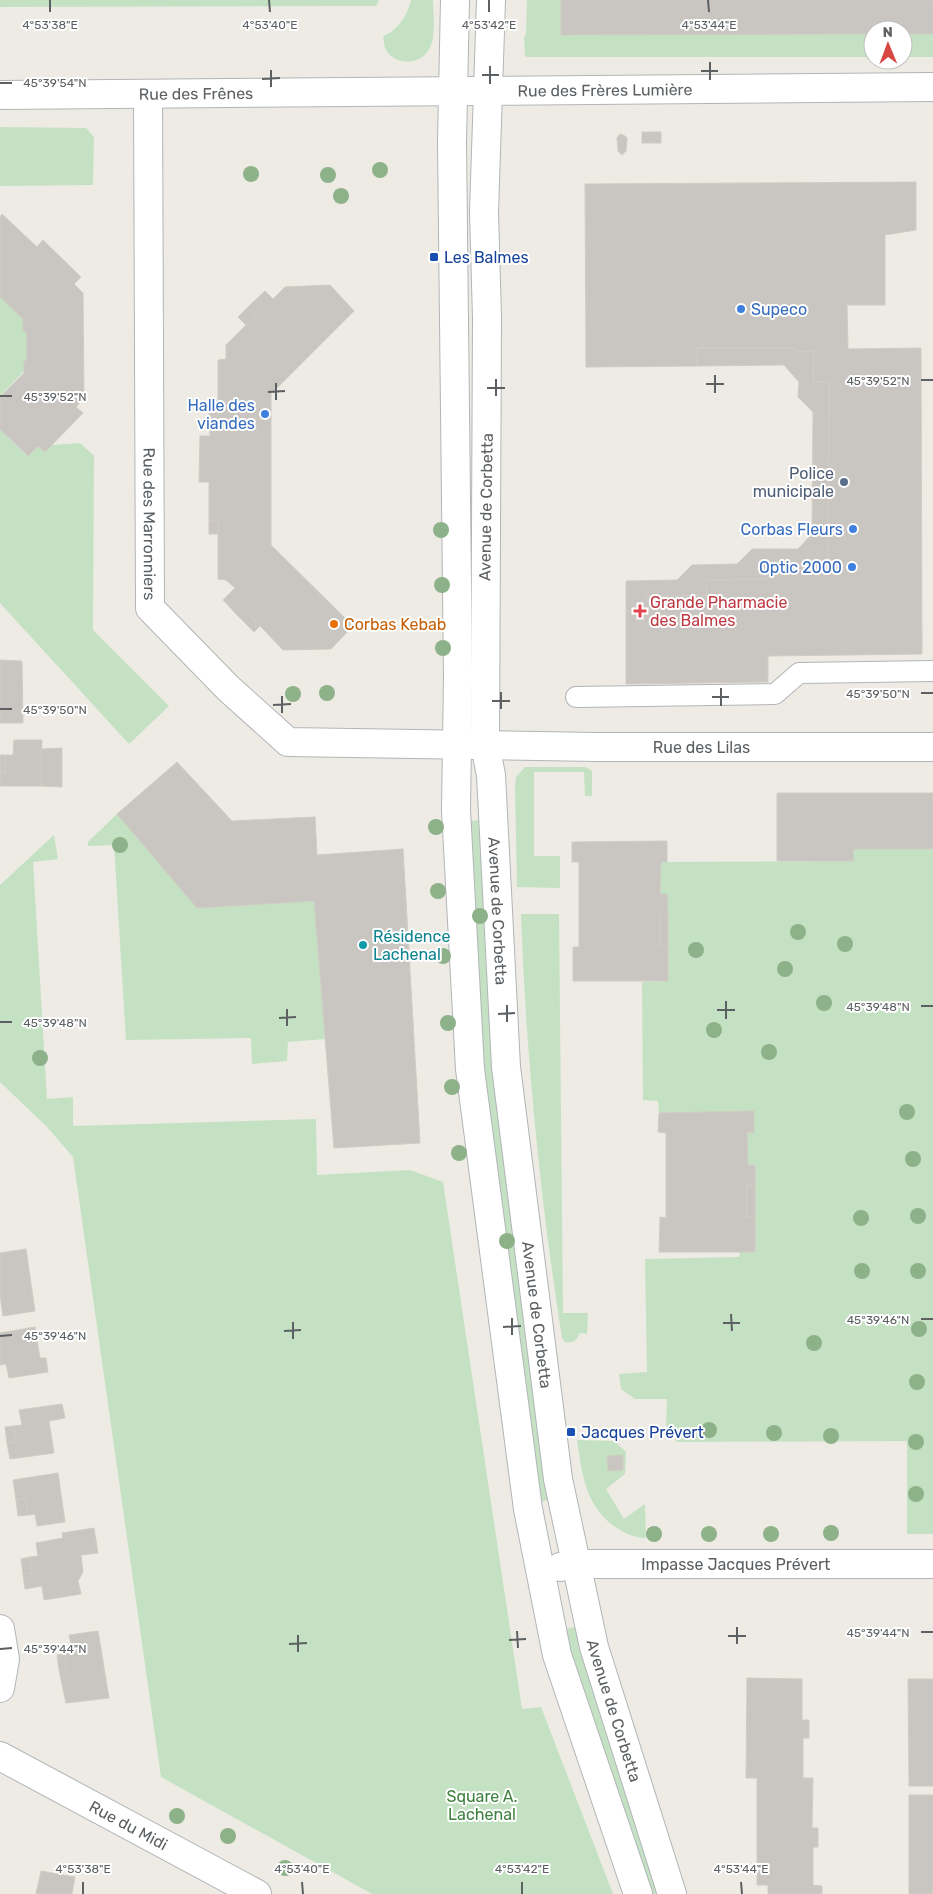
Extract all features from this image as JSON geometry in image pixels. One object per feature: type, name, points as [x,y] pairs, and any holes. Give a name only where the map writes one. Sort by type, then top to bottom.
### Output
[{"type":"street","name":"Avenue de Corbetta","points":[[455,0],[453,93],[471,745],[491,775],[506,1067],[562,1503],[594,1647],[672,1894]]},
{"type":"street","name":"Avenue de Corbetta","points":[[491,0],[484,212],[488,318],[471,745],[456,810],[470,1068],[524,1484],[557,1655],[638,1894]]},
{"type":"street","name":"Rue des Frères Lumière","points":[[453,93],[933,87]]},
{"type":"street","name":"Rue des Frênes","points":[[0,96],[453,93]]},
{"type":"street","name":"Rue des Marronniers","points":[[148,94],[150,608],[228,688],[288,742],[471,745]]},
{"type":"street","name":"Rue des Lilas","points":[[471,745],[933,747]]},
{"type":"street","name":"Impasse Jacques Prévert","points":[[541,1570],[576,1564],[931,1564]]},
{"type":"street","points":[[0,1629],[5,1659],[0,1688]]},
{"type":"street","name":"Rue du Midi","points":[[0,1756],[256,1894]]},
{"type":"lane","points":[[576,697],[775,694],[799,673],[933,671]]},
{"type":"green space","points":[[0,0],[379,0],[376,6],[0,7]]},
{"type":"green space","points":[[411,0],[433,0],[434,33],[431,46],[424,56],[412,61],[406,61],[394,58],[389,54],[385,48],[383,36],[388,34],[402,21]]},
{"type":"green space","points":[[527,0],[561,0],[561,35],[863,34],[863,57],[527,57],[525,56],[524,36],[526,35]]},
{"type":"green space","points":[[913,34],[933,34],[933,57],[913,57]]},
{"type":"green space","points":[[0,127],[86,128],[94,137],[93,185],[0,186]]},
{"type":"green space","points":[[0,297],[23,319],[23,330],[27,334],[27,359],[24,362],[24,371],[0,396]]},
{"type":"green space","points":[[0,429],[27,456],[38,446],[45,452],[52,445],[80,443],[94,456],[93,630],[169,706],[129,744],[0,603]]},
{"type":"green space","points":[[525,767],[586,767],[592,771],[592,796],[585,796],[584,772],[534,772],[534,856],[560,856],[560,888],[517,887],[515,785],[516,777]]},
{"type":"green space","points":[[117,814],[197,908],[314,901],[325,1039],[288,1042],[287,1061],[252,1064],[251,1038],[126,1040],[114,845],[88,846],[88,842]]},
{"type":"green space","points":[[480,820],[504,1162],[531,1377],[552,1499],[538,1502],[487,1135],[470,821]]},
{"type":"green space","name":"Square A. Lachenal","points":[[54,835],[58,859],[33,862],[47,1099],[73,1097],[73,1126],[316,1119],[317,1175],[410,1170],[443,1182],[522,1709],[541,1707],[613,1894],[372,1894],[161,1777],[73,1157],[47,1127],[0,1082],[0,885]]},
{"type":"green space","points":[[853,849],[933,849],[933,1534],[907,1534],[907,1441],[677,1442],[666,1425],[667,1399],[635,1399],[621,1389],[619,1374],[647,1372],[645,1259],[739,1257],[740,1252],[754,1252],[755,1165],[748,1165],[747,1132],[753,1133],[754,1112],[659,1113],[658,1101],[643,1100],[642,982],[668,981],[667,894],[660,894],[661,862],[853,861]]},
{"type":"green space","points":[[521,914],[559,914],[563,1313],[588,1313],[587,1334],[580,1333],[573,1342],[565,1342],[562,1338],[547,1233],[530,1074]]},
{"type":"green space","points":[[577,1440],[614,1441],[626,1452],[625,1474],[606,1489],[624,1519],[645,1504],[646,1538],[633,1536],[622,1531],[604,1518],[586,1488]]},
{"type":"green space","points":[[579,1626],[662,1894],[650,1894],[593,1735],[564,1629]]},
{"type":"building","points":[[561,0],[933,0],[933,34],[913,34],[913,20],[863,20],[863,34],[561,35]]},
{"type":"building","points":[[642,132],[661,132],[661,143],[642,143]]},
{"type":"building","points":[[620,134],[627,138],[626,151],[622,155],[618,151],[617,138]]},
{"type":"building","points":[[916,182],[916,230],[885,235],[885,305],[847,305],[848,349],[921,348],[922,654],[768,656],[768,682],[626,684],[626,612],[646,598],[646,596],[706,595],[706,580],[767,579],[768,564],[828,564],[829,382],[813,382],[814,351],[798,352],[795,348],[697,348],[697,366],[586,367],[585,184]]},
{"type":"building","points":[[2,214],[37,247],[43,240],[81,277],[74,284],[83,293],[84,398],[76,407],[83,413],[45,452],[38,446],[28,456],[0,429],[0,397],[24,373],[24,362],[27,359],[27,334],[23,330],[23,319],[0,297],[0,217]]},
{"type":"building","points":[[330,285],[354,311],[271,394],[271,545],[353,626],[331,649],[283,650],[245,610],[239,617],[223,600],[235,588],[226,580],[218,579],[218,521],[209,521],[209,482],[199,482],[200,436],[210,436],[209,416],[218,416],[218,360],[226,359],[226,345],[256,315],[248,307],[265,291],[273,299],[285,287]]},
{"type":"building","points":[[248,307],[256,315],[246,325],[238,317]]},
{"type":"building","points":[[697,348],[795,348],[798,352],[814,351],[813,382],[829,382],[828,564],[768,564],[767,579],[706,580],[706,595],[646,596],[646,598],[626,612],[626,581],[677,580],[692,565],[737,564],[752,549],[798,549],[812,534],[813,412],[798,397],[799,382],[784,365],[697,366]]},
{"type":"building","points":[[210,400],[217,400],[218,416],[209,416]]},
{"type":"building","points":[[209,521],[218,521],[218,534],[209,534]]},
{"type":"building","points":[[245,610],[260,626],[254,632],[239,617]]},
{"type":"building","points":[[0,660],[22,661],[23,723],[0,723]]},
{"type":"building","points":[[14,740],[42,740],[41,786],[0,786],[0,772],[5,772],[5,755],[13,755]]},
{"type":"building","points":[[62,748],[62,787],[41,786],[41,749]]},
{"type":"building","points":[[0,755],[5,755],[5,772],[0,772]]},
{"type":"building","name":"Résidence Lachenal","points":[[177,762],[232,821],[315,817],[317,855],[403,849],[420,1143],[334,1148],[314,901],[197,908],[117,814]]},
{"type":"building","points":[[777,793],[933,793],[933,849],[853,849],[854,861],[777,861]]},
{"type":"building","points":[[667,841],[667,862],[661,862],[660,894],[667,894],[668,915],[660,915],[660,946],[668,946],[668,981],[573,981],[573,947],[579,947],[579,862],[572,862],[572,842]]},
{"type":"building","points":[[660,915],[668,915],[668,946],[660,946]]},
{"type":"building","points":[[754,1111],[754,1133],[747,1132],[748,1165],[755,1165],[755,1185],[747,1185],[747,1217],[755,1217],[755,1252],[659,1252],[660,1217],[666,1218],[666,1133],[658,1132],[659,1113]]},
{"type":"building","points":[[747,1185],[755,1185],[755,1217],[747,1217]]},
{"type":"building","points":[[26,1249],[35,1311],[3,1316],[0,1295],[0,1253]]},
{"type":"building","points":[[35,1327],[40,1358],[46,1358],[48,1372],[9,1378],[6,1364],[0,1365],[0,1333]]},
{"type":"building","points":[[62,1404],[65,1418],[49,1421],[54,1453],[10,1459],[7,1443],[16,1442],[14,1426],[22,1425],[19,1410]]},
{"type":"building","points":[[14,1426],[16,1442],[7,1443],[5,1427]]},
{"type":"building","points":[[623,1455],[623,1470],[608,1471],[607,1456]]},
{"type":"building","points":[[58,1473],[65,1522],[37,1526],[35,1514],[28,1515],[26,1498],[16,1500],[13,1480]]},
{"type":"building","points":[[26,1498],[28,1515],[18,1516],[16,1500]]},
{"type":"building","points":[[94,1528],[98,1553],[81,1555],[83,1572],[78,1581],[81,1594],[44,1600],[42,1586],[25,1589],[23,1574],[32,1573],[30,1557],[38,1556],[36,1543],[63,1538],[62,1533]]},
{"type":"building","points":[[30,1557],[32,1573],[23,1574],[21,1559]]},
{"type":"building","points":[[98,1631],[109,1698],[66,1703],[59,1670],[67,1669],[65,1654],[73,1653],[69,1635]]},
{"type":"building","points":[[65,1654],[67,1669],[59,1670],[57,1655]]},
{"type":"building","points":[[747,1678],[802,1679],[802,1720],[809,1720],[809,1738],[803,1738],[803,1778],[813,1778],[812,1828],[818,1828],[818,1847],[813,1847],[813,1885],[822,1886],[822,1894],[768,1894],[768,1885],[757,1885],[757,1778],[746,1778]]},
{"type":"building","points":[[908,1679],[933,1679],[933,1786],[909,1786]]},
{"type":"building","points":[[909,1795],[933,1795],[933,1894],[909,1894]]},
{"type":"building","points":[[41,1871],[75,1877],[72,1894],[36,1894]]},
{"type":"place","name":"Les Balmes","points":[[434,257]]},
{"type":"place","name":"Supeco","points":[[741,309]]},
{"type":"place","name":"Halle des viandes","points":[[265,414]]},
{"type":"place","name":"Police municipale","points":[[844,482]]},
{"type":"place","name":"Corbas Fleurs","points":[[853,529]]},
{"type":"place","name":"Optic 2000","points":[[852,567]]},
{"type":"place","name":"Grande Pharmacie des Balmes","points":[[640,611]]},
{"type":"place","name":"Corbas Kebab","points":[[334,624]]},
{"type":"place","name":"Résidence Lachenal","points":[[363,945]]},
{"type":"place","name":"Jacques Prévert","points":[[571,1432]]}]
